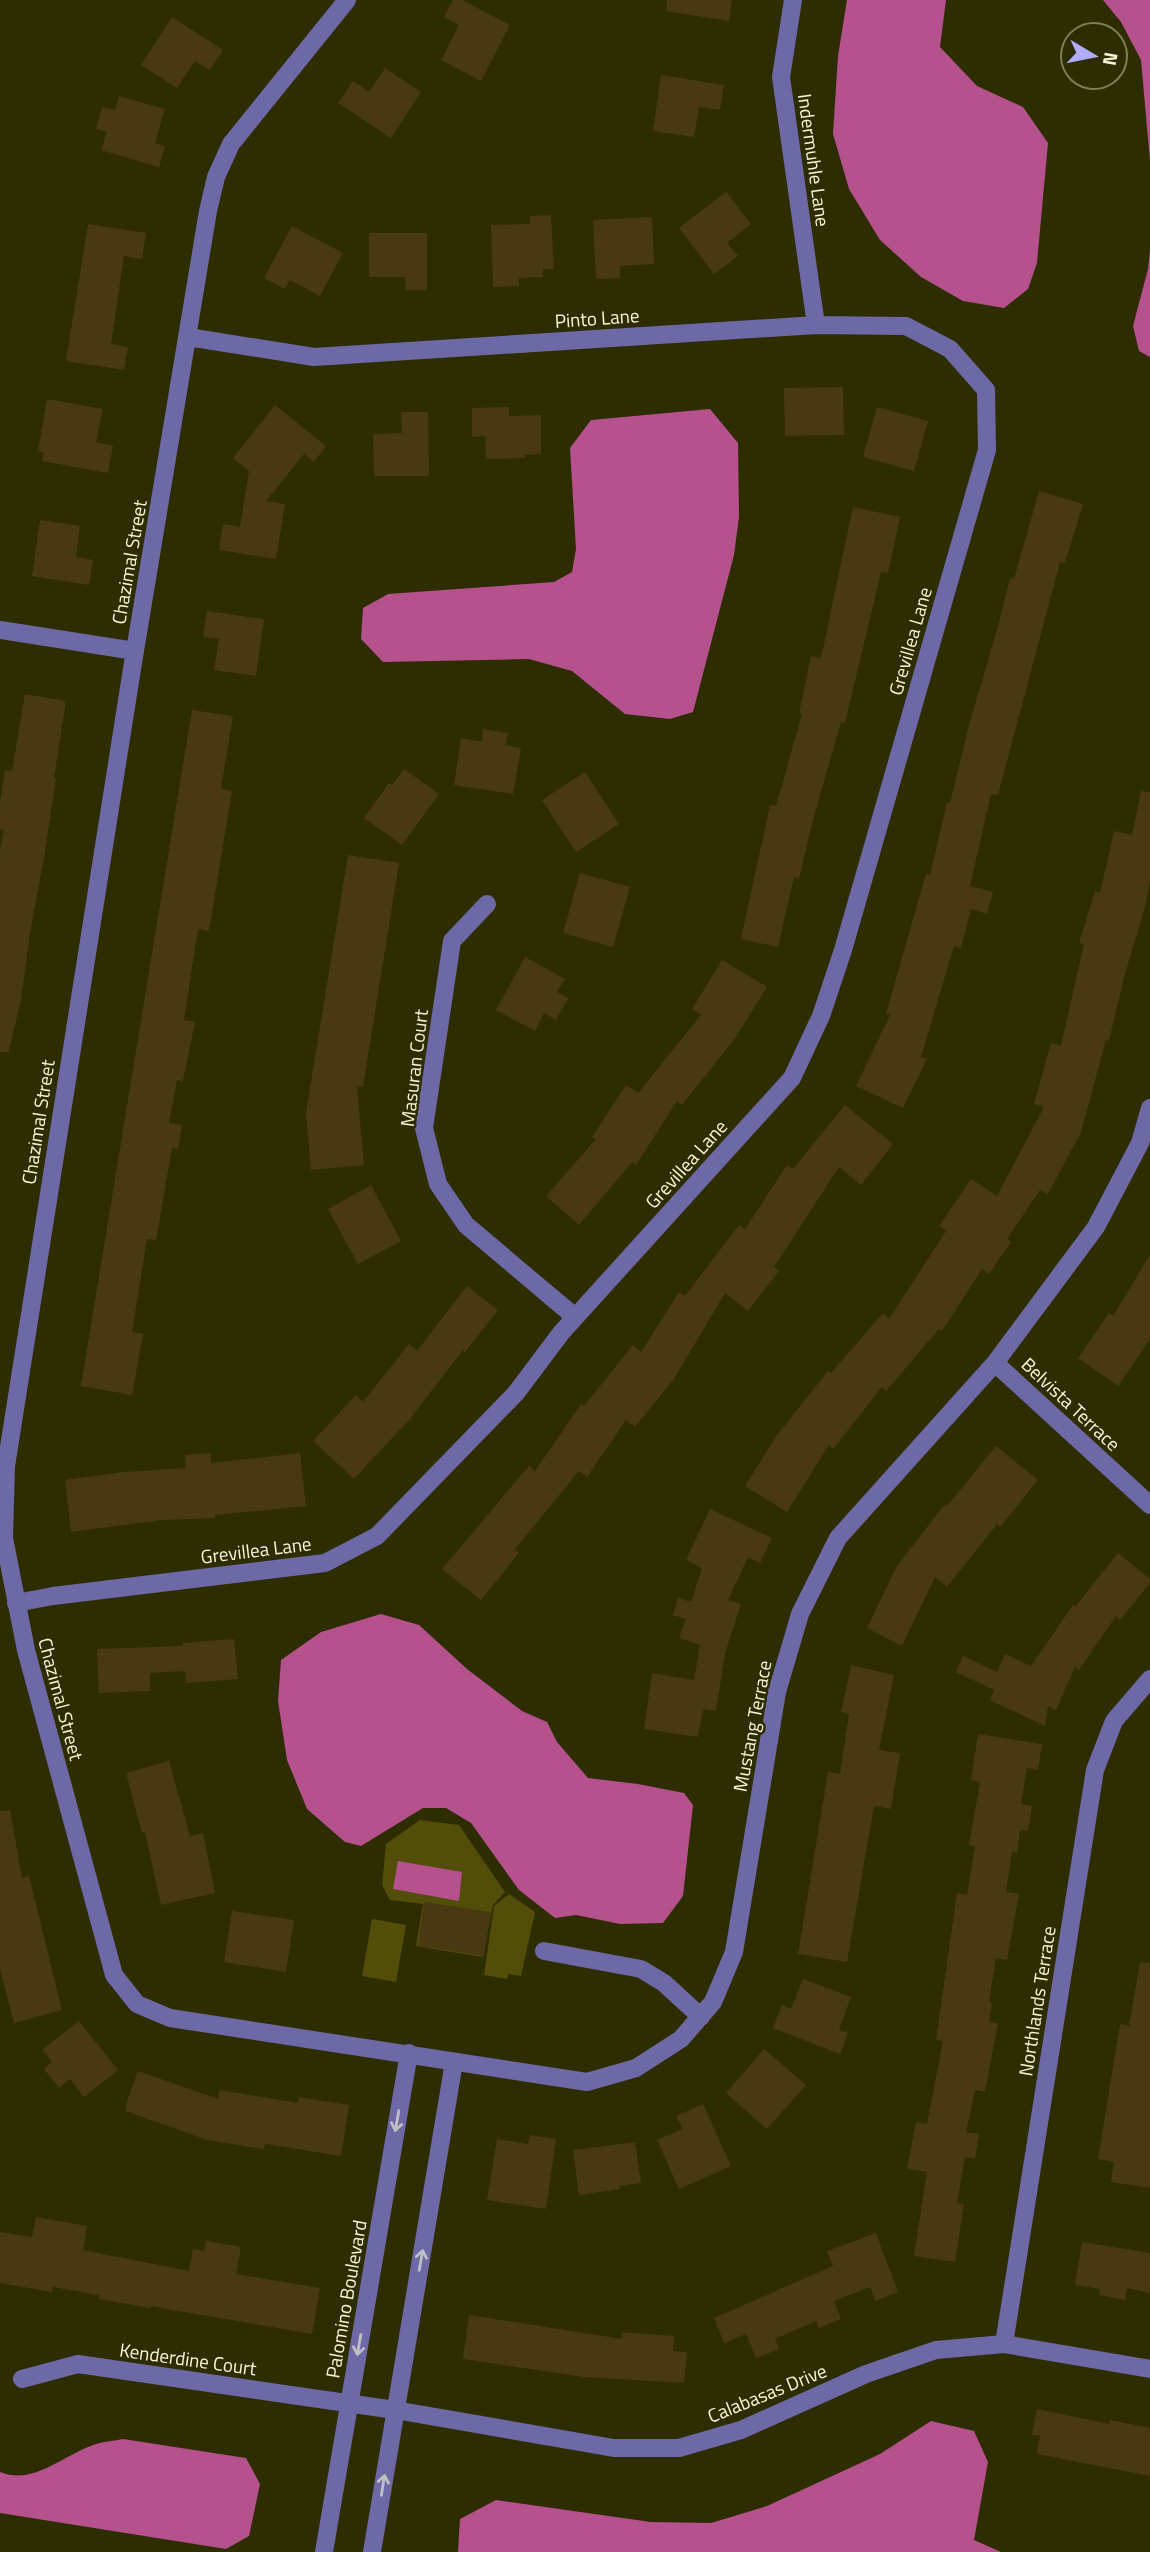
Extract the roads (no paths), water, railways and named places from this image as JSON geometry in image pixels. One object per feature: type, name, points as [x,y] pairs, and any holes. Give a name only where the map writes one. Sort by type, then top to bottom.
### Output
[{"type":"street","name":"Chazimal Street","points":[[347,0],[230,144],[216,177],[208,211],[7,1455],[4,1538],[26,1650],[114,1975],[137,2004],[170,2018],[409,2053]]},
{"type":"street","name":"Indermuhle Lane","points":[[793,0],[781,77],[816,326]]},
{"type":"street","name":"Pinto Lane","points":[[188,337],[314,357],[816,326],[906,326],[950,349],[986,390]]},
{"type":"street","name":"Grevillea Lane","points":[[16,1603],[53,1596],[325,1563],[377,1536],[516,1393],[575,1317],[792,1078],[821,1016],[843,950],[987,450],[986,390]]},
{"type":"street","points":[[0,630],[135,651]]},
{"type":"street","name":"Masuran Court","points":[[487,904],[452,941],[424,1128],[438,1184],[466,1225],[575,1317]]},
{"type":"street","name":"Mustang Terrace","points":[[409,2053],[587,2081],[636,2068],[681,2039],[713,2002],[734,1952],[777,1692],[800,1614],[838,1538],[995,1363],[1096,1227],[1140,1143],[1150,1108]]},
{"type":"street","name":"Belvista Terrace","points":[[995,1363],[1150,1505]]},
{"type":"street","name":"Northlands Terrace","points":[[1004,2344],[1095,1770],[1114,1721],[1150,1679]]},
{"type":"street","points":[[544,1951],[640,1969],[664,1983],[701,2017]]},
{"type":"street","name":"Palomino Boulevard","points":[[324,2552],[409,2053]]},
{"type":"street","points":[[372,2552],[454,2062]]},
{"type":"street","name":"Calabasas Drive","points":[[349,2404],[614,2448],[679,2448],[741,2430],[866,2374],[936,2350],[1004,2344],[1150,2370]]},
{"type":"street","name":"Kenderdine Court","points":[[22,2379],[78,2364],[349,2404]]}]
